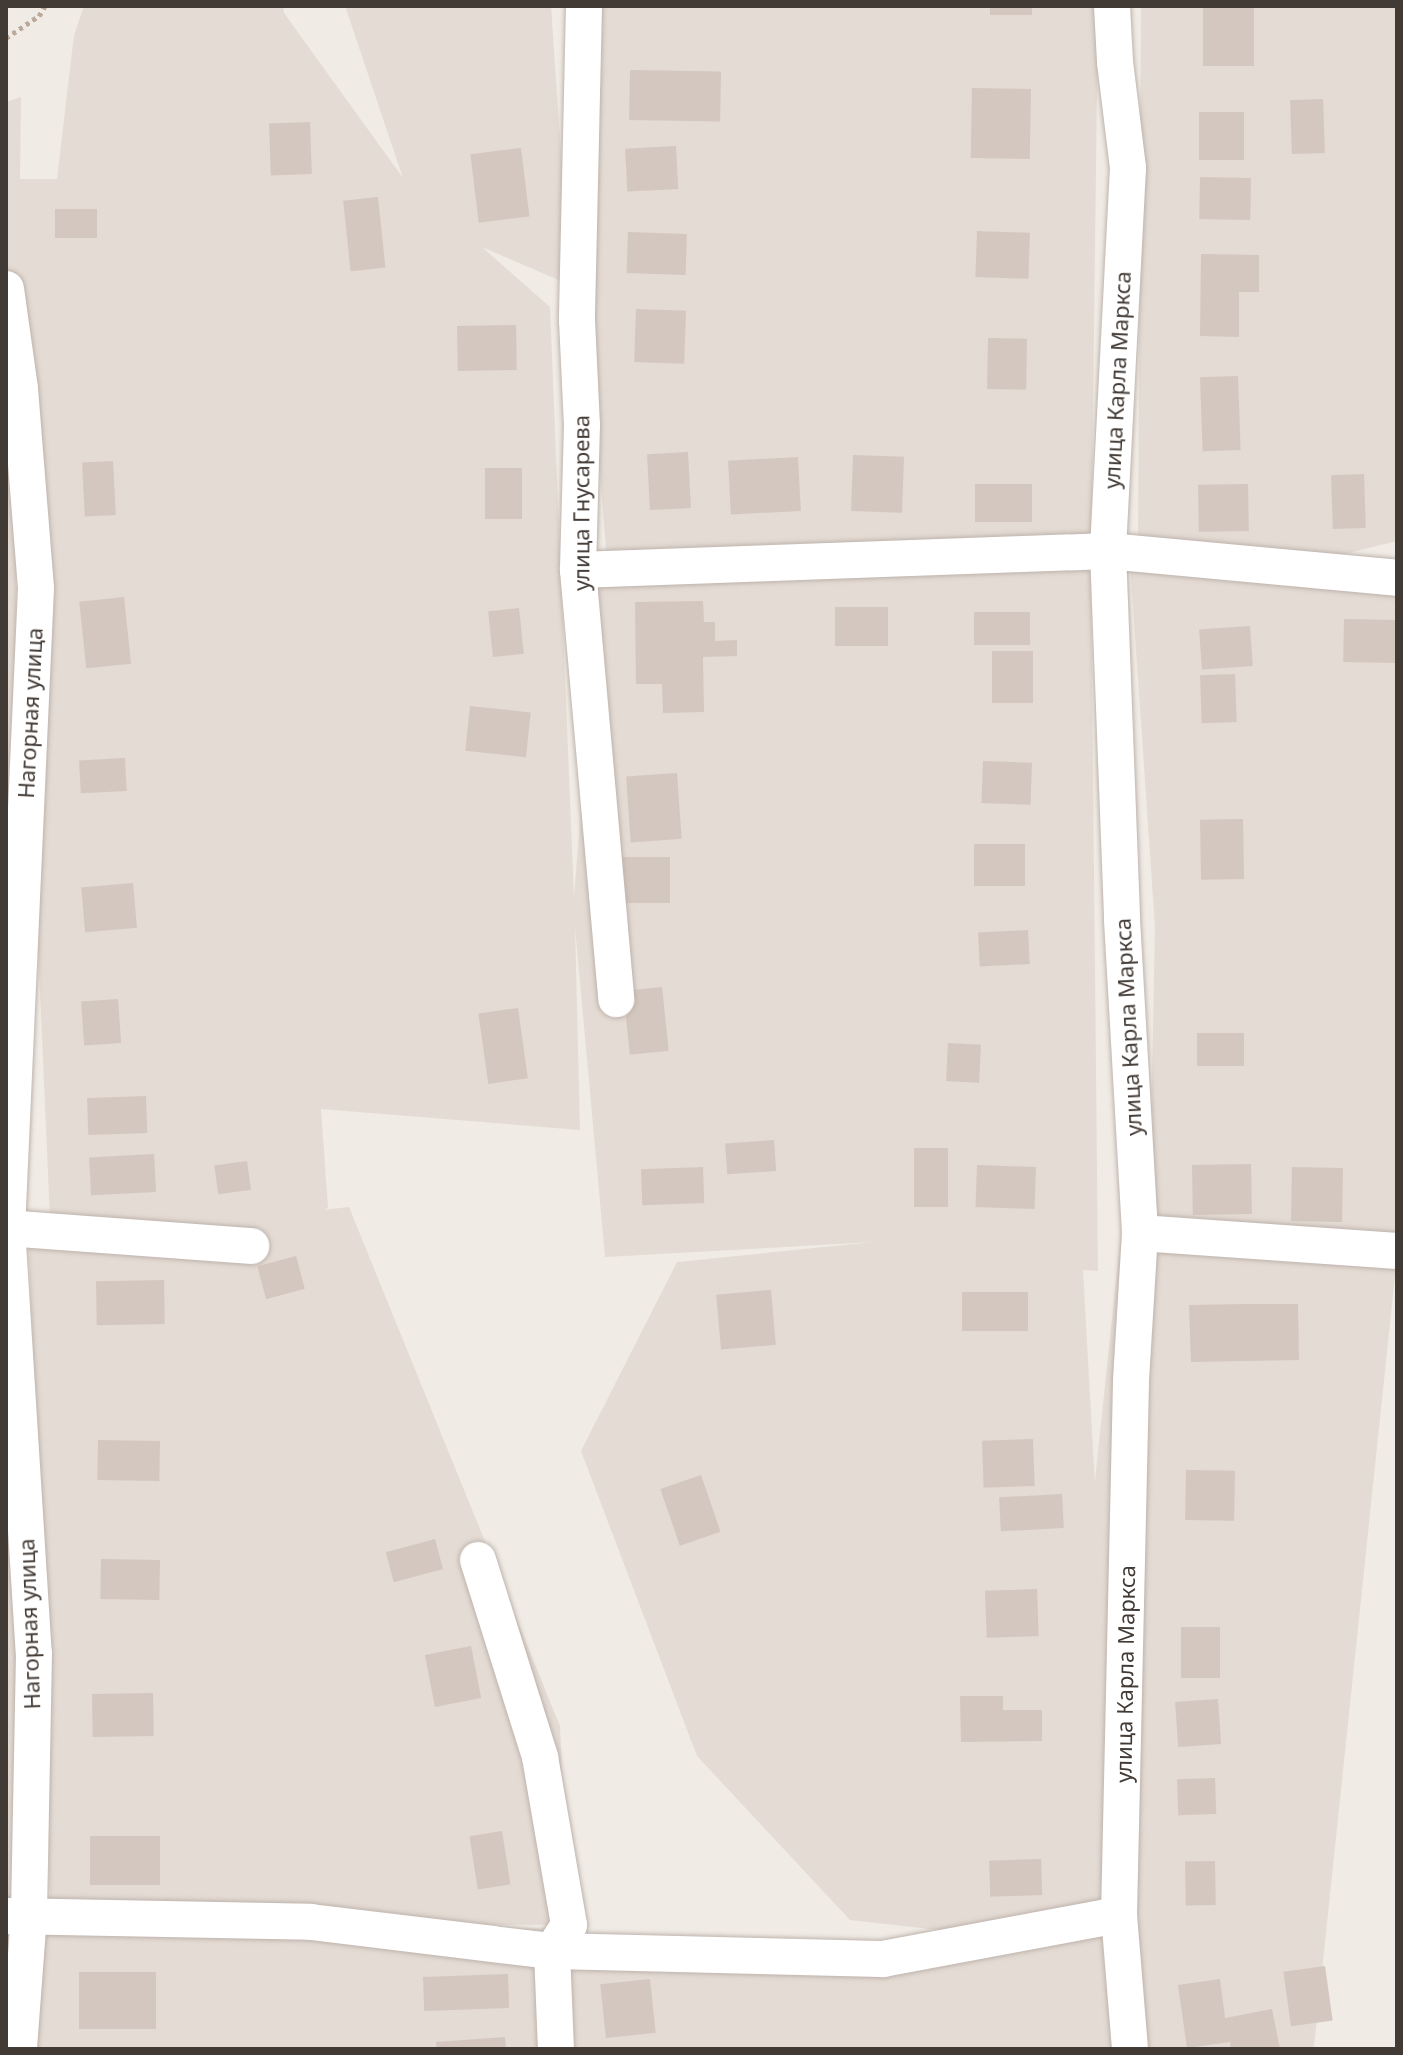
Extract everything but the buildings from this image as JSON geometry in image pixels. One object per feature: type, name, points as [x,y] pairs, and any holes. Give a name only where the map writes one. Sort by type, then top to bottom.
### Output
[{"type":"street","name":"улица Гнусарева","points":[[584,6],[577,320],[582,425],[578,570],[616,999]]},
{"type":"street","name":"улица Карла Маркса","points":[[1112,6],[1115,62],[1128,168],[1108,551],[1122,920],[1140,1233],[1131,1382],[1119,1915],[1130,2049]]},
{"type":"street","name":"Нагорная улица","points":[[6,289],[20,389],[36,588],[7,1228],[34,1653],[17,1916],[19,2049]]},
{"type":"street","points":[[578,570],[1108,551],[1397,578]]},
{"type":"street","points":[[7,1228],[251,1246]]},
{"type":"street","points":[[1140,1233],[1397,1251]]},
{"type":"street","points":[[478,1560],[540,1757],[569,1925],[552,1951],[556,2049]]},
{"type":"street","points":[[17,1916],[311,1922],[552,1951],[883,1959],[1119,1915]]},
{"type":"path","points":[[6,38],[39,16],[45,6]]},
{"type":"shaded area","points":[[84,6],[283,6],[284,13],[403,178],[345,6],[551,6],[570,285],[482,247],[550,307],[574,898],[599,574],[608,573],[591,363],[600,6],[1098,6],[1091,571],[1098,1271],[1083,1270],[1121,1950],[1109,1950],[1104,2049],[27,2049],[30,1935],[567,1928],[568,1951],[1099,1948],[850,1920],[697,1756],[581,1451],[677,1262],[874,1242],[605,1257],[575,927],[580,1130],[321,1109],[328,1208],[323,1210],[349,1207],[560,1726],[569,1925],[51,1923],[29,1242],[50,1219],[22,582],[29,500],[19,267],[15,483],[24,1238],[8,1240],[21,1934],[6,1933],[6,102],[21,97],[20,179],[57,179],[74,35]]},
{"type":"shaded area","points":[[1141,6],[1397,6],[1397,541],[1320,560],[1138,547]]},
{"type":"shaded area","points":[[1130,562],[1397,586],[1397,1247],[1149,1230],[1155,927]]},
{"type":"shaded area","points":[[1121,1233],[1396,1262],[1314,2049],[1078,2049],[1036,2045]]}]
